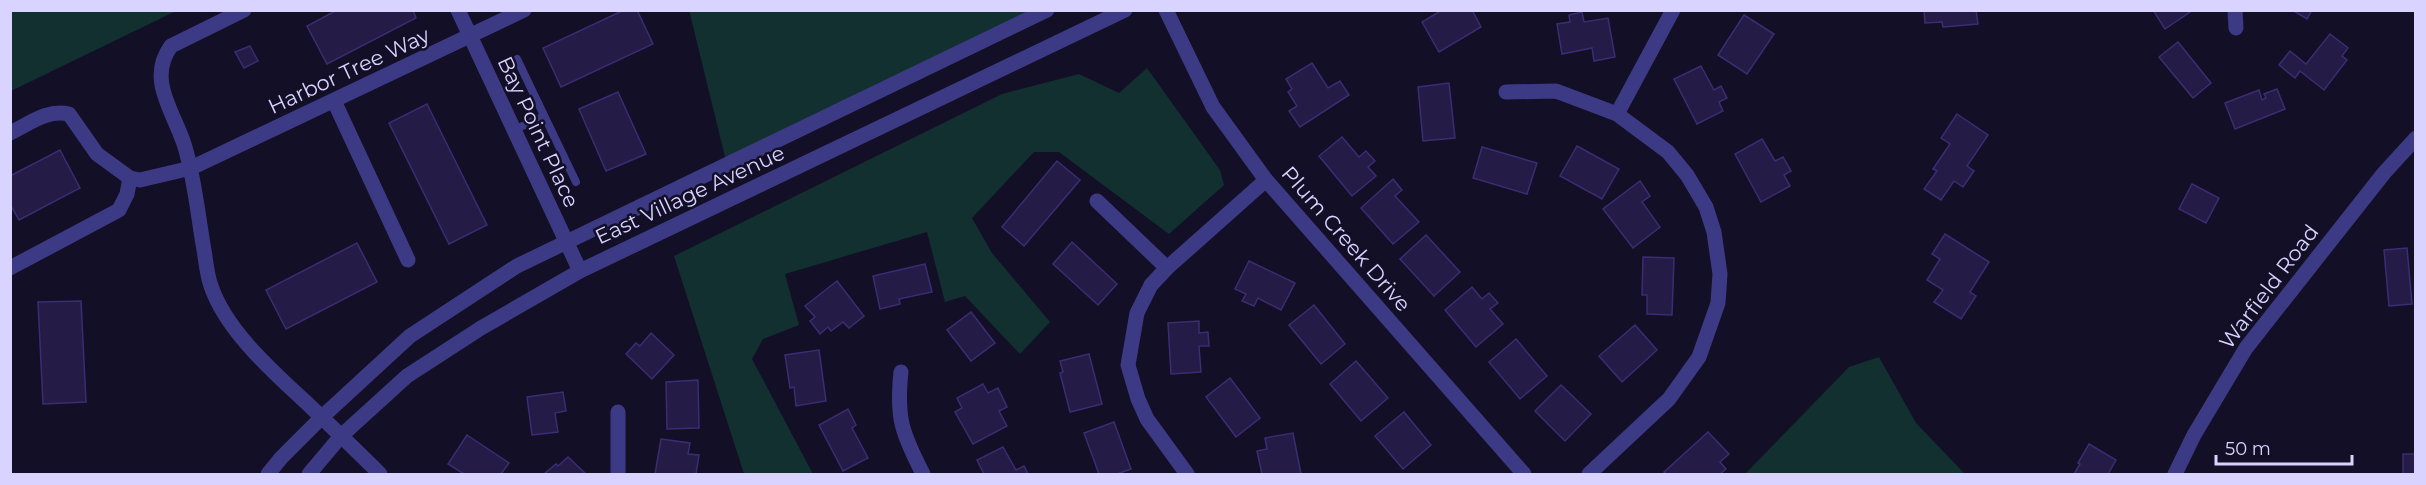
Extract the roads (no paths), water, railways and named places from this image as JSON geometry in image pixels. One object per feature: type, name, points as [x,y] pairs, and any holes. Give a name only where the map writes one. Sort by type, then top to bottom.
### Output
[{"type":"street","points":[[244,10],[171,46],[164,56],[159,72],[162,90],[180,132],[191,168],[210,285],[222,310],[236,330],[285,383],[380,474]]},
{"type":"street","name":"Bay Point Place","points":[[458,10],[580,270]]},
{"type":"street","name":"Harbor Tree Way","points":[[130,178],[140,180],[191,168],[524,10]]},
{"type":"street","name":"East Village Avenue","points":[[268,474],[322,417],[410,336],[517,266],[1047,10]]},
{"type":"street","name":"East Village Avenue","points":[[309,474],[341,436],[407,376],[481,328],[580,270],[1125,10]]},
{"type":"street","name":"Plum Creek Drive","points":[[1166,10],[1213,107],[1266,180],[1524,474]]},
{"type":"street","points":[[1617,114],[1672,10]]},
{"type":"street","points":[[2235,10],[2236,28]]},
{"type":"street","points":[[1506,92],[1556,91],[1617,114],[1668,152],[1687,175],[1706,207],[1714,231],[1720,274],[1718,303],[1699,357],[1669,399],[1589,474]]},
{"type":"street","points":[[334,101],[408,260]]},
{"type":"street","points":[[10,133],[45,115],[57,112],[69,114],[98,154],[130,178],[128,194],[119,210],[10,268]]},
{"type":"street","name":"Warfield Road","points":[[2175,474],[2194,435],[2246,348],[2384,173],[2415,138]]},
{"type":"street","points":[[1187,474],[1148,419],[1138,399],[1128,365],[1137,313],[1151,285],[1167,268],[1266,180]]},
{"type":"street","points":[[1097,201],[1167,268]]},
{"type":"street","points":[[901,372],[898,402],[904,438],[923,474]]},
{"type":"street","points":[[618,412],[618,474]]},
{"type":"lane","points":[[517,59],[576,182]]},
{"type":"lane","points":[[514,130],[544,116]]}]
